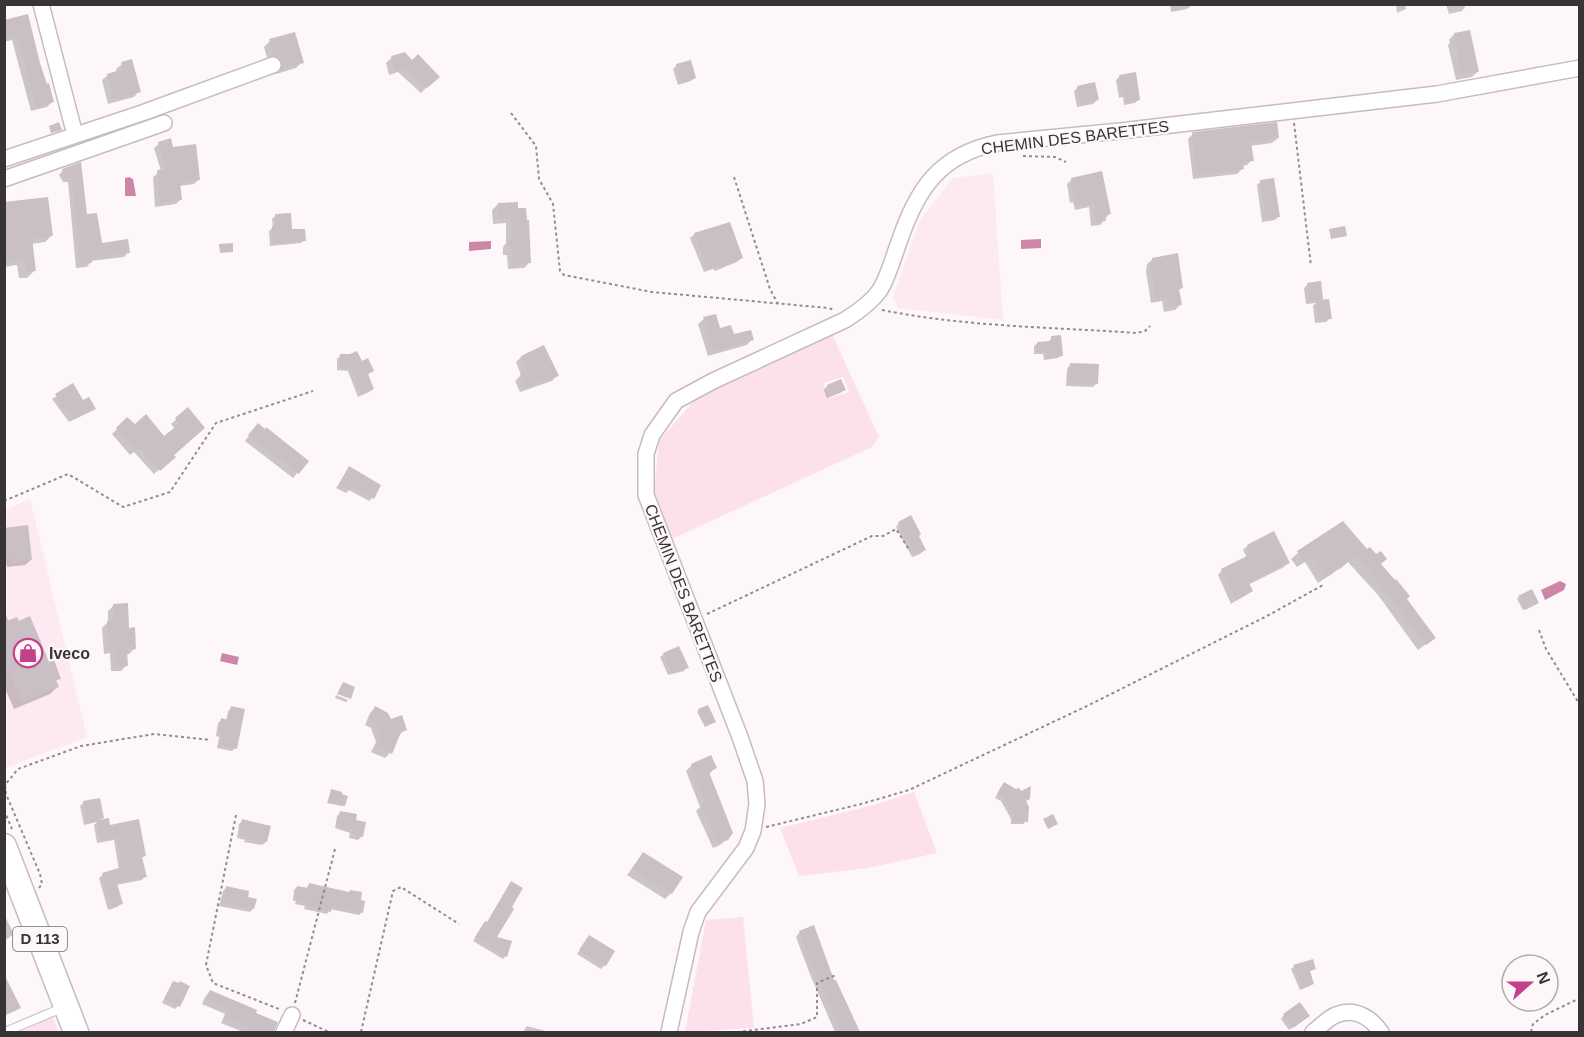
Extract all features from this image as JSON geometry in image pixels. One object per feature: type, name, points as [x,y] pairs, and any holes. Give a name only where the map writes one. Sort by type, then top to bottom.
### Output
[{"type":"main road","name":"D 113","points":[[4,846],[76,1032]]},
{"type":"street","points":[[41,4],[75,135]]},
{"type":"street","points":[[4,159],[273,65]]},
{"type":"street","name":"CHEMIN DES BARETTES","points":[[669,1032],[691,932],[698,912],[746,848],[753,831],[757,804],[755,781],[740,736],[646,495],[646,454],[652,435],[676,401],[845,320],[865,307],[879,291],[888,275],[907,218],[927,182],[959,155],[977,147],[1437,94],[1580,68]]},
{"type":"street","points":[[4,179],[164,123]]},
{"type":"street","points":[[1313,1032],[1336,1015],[1347,1012],[1362,1014],[1381,1032]]},
{"type":"street","points":[[284,1032],[292,1015]]},
{"type":"lane","points":[[5,1032],[66,1006]]},
{"type":"path","points":[[1293,111],[1311,266]]},
{"type":"path","points":[[511,113],[536,146],[539,179],[553,204],[560,271],[564,275],[652,292],[828,308],[837,311],[845,320]]},
{"type":"path","points":[[1022,156],[1055,157],[1066,162]]},
{"type":"path","points":[[734,177],[770,289],[778,303]]},
{"type":"path","points":[[865,307],[928,318],[990,324],[1137,333],[1145,331],[1150,326]]},
{"type":"path","points":[[4,501],[68,474],[123,507],[170,492],[216,423],[314,391]]},
{"type":"path","points":[[694,620],[872,536],[883,536],[896,529],[910,551]]},
{"type":"path","points":[[753,831],[909,790],[1086,706],[1259,620],[1323,585]]},
{"type":"path","points":[[1539,630],[1546,649],[1580,705]]},
{"type":"path","points":[[24,897],[36,891],[42,884],[40,874],[6,794],[5,785],[18,769],[81,746],[154,734],[211,741]]},
{"type":"path","points":[[236,815],[206,965],[213,983],[329,1032]]},
{"type":"path","points":[[292,1015],[335,849]]},
{"type":"path","points":[[360,1032],[393,891],[401,887],[459,924]]},
{"type":"path","points":[[737,1032],[801,1024],[816,1017],[817,983],[836,975]]},
{"type":"path","points":[[1531,1032],[1533,1024],[1545,1015],[1580,998]]},
{"type":"shaded area","points":[[993,173],[1003,320],[898,308],[893,297],[920,220],[953,178]]},
{"type":"shaded area","points":[[125,178],[133,179],[136,196],[125,196]]},
{"type":"shaded area","points":[[1041,239],[1041,248],[1021,249],[1021,240]]},
{"type":"shaded area","points":[[491,241],[491,249],[469,251],[469,242]]},
{"type":"shaded area","points":[[833,336],[879,437],[872,447],[672,539],[654,490],[659,441],[699,395]],"holes":[[[843,377],[849,392],[829,398],[823,383]]]},
{"type":"shaded area","points":[[30,499],[87,737],[5,768],[5,510]]},
{"type":"shaded area","points":[[1560,581],[1566,584],[1564,590],[1545,600],[1541,590]]},
{"type":"shaded area","points":[[222,653],[239,657],[237,665],[220,661]]},
{"type":"shaded area","points":[[914,792],[937,853],[868,868],[799,876],[780,828],[874,805]]},
{"type":"shaded area","points":[[743,917],[754,1028],[685,1032],[706,920]]},
{"type":"shaded area","points":[[49,1007],[59,1032],[5,1032],[5,1026]]},
{"type":"shaded area","points":[[50,1014],[57,1028],[49,1032],[20,1032]]},
{"type":"building","points":[[28,14],[40,63],[54,102],[36,107],[17,36],[4,40],[4,20]]},
{"type":"building","points":[[1470,30],[1479,72],[1461,74],[1454,33]]},
{"type":"building","points":[[295,32],[304,63],[281,69],[282,61],[274,55],[269,39]]},
{"type":"building","points":[[405,52],[412,60],[418,54],[440,77],[427,88],[405,67],[395,70],[391,56]]},
{"type":"building","points":[[132,59],[141,92],[114,99],[107,74],[123,69],[121,62]]},
{"type":"building","points":[[691,60],[696,78],[681,83],[676,64]]},
{"type":"building","points":[[1136,72],[1140,100],[1127,102],[1126,95],[1123,95],[1119,75]]},
{"type":"building","points":[[1095,82],[1099,100],[1081,104],[1077,86]]},
{"type":"building","points":[[59,122],[62,130],[51,133],[49,126]]},
{"type":"building","points":[[1277,122],[1279,138],[1251,142],[1254,161],[1243,162],[1244,169],[1197,175],[1192,132]]},
{"type":"building","points":[[171,138],[173,147],[196,144],[200,180],[180,182],[182,200],[160,203],[157,170],[166,169],[158,142]]},
{"type":"building","points":[[81,162],[87,214],[97,213],[102,243],[128,239],[130,253],[92,258],[92,263],[80,264],[72,178],[67,178],[62,169]]},
{"type":"building","points":[[1102,171],[1111,214],[1105,215],[1106,221],[1095,222],[1094,203],[1079,206],[1078,198],[1074,199],[1071,178]]},
{"type":"building","points":[[1274,178],[1280,217],[1266,219],[1260,180]]},
{"type":"building","points":[[48,197],[53,236],[32,238],[36,271],[26,272],[24,259],[4,261],[4,202]]},
{"type":"building","points":[[518,202],[518,208],[526,208],[527,220],[529,220],[531,263],[513,264],[512,249],[509,249],[508,239],[512,239],[511,218],[498,219],[498,203]]},
{"type":"building","points":[[291,213],[292,229],[305,229],[306,241],[273,243],[272,226],[276,225],[275,214]]},
{"type":"building","points":[[730,222],[743,258],[719,268],[718,265],[708,269],[694,233]]},
{"type":"building","points":[[1345,226],[1347,236],[1331,239],[1329,229]]},
{"type":"building","points":[[233,243],[233,252],[220,253],[219,244]]},
{"type":"building","points":[[1178,253],[1183,288],[1179,289],[1182,305],[1169,307],[1167,297],[1156,299],[1150,264],[1152,265],[1152,258]]},
{"type":"building","points":[[1321,281],[1323,299],[1309,301],[1307,283]]},
{"type":"building","points":[[1329,299],[1332,319],[1318,320],[1316,300]]},
{"type":"building","points":[[716,314],[720,328],[731,325],[734,334],[751,330],[754,340],[713,351],[703,317]]},
{"type":"building","points":[[1061,335],[1063,356],[1046,358],[1046,352],[1036,352],[1037,342],[1051,341],[1051,336]]},
{"type":"building","points":[[544,345],[559,376],[526,388],[520,374],[527,371],[521,356]]},
{"type":"building","points":[[357,351],[362,361],[368,358],[374,371],[368,374],[374,389],[362,395],[351,368],[340,368],[340,354]]},
{"type":"building","points":[[1070,363],[1099,364],[1098,384],[1069,383]]},
{"type":"building","points":[[841,379],[846,390],[831,396],[827,385]]},
{"type":"building","points":[[73,383],[83,400],[89,397],[96,409],[73,420],[66,408],[63,409],[55,394]]},
{"type":"building","points":[[188,407],[205,428],[174,455],[176,457],[160,471],[140,448],[136,451],[116,428],[127,417],[135,424],[146,414],[164,436],[179,424],[175,418]]},
{"type":"building","points":[[258,423],[309,461],[299,474],[248,435]]},
{"type":"building","points":[[349,466],[381,485],[374,499],[353,487],[351,491],[339,484]]},
{"type":"building","points":[[911,515],[926,550],[916,555],[898,522]]},
{"type":"building","points":[[1343,521],[1367,549],[1370,547],[1376,554],[1381,551],[1387,559],[1381,564],[1410,596],[1407,599],[1436,638],[1426,645],[1384,589],[1355,556],[1341,568],[1325,577],[1312,556],[1304,562],[1297,551]]},
{"type":"building","points":[[28,525],[32,560],[12,563],[11,557],[4,558],[4,528]]},
{"type":"building","points":[[1274,531],[1290,563],[1249,583],[1253,591],[1236,601],[1221,569],[1251,554],[1247,545]]},
{"type":"building","points":[[1532,589],[1539,603],[1525,610],[1518,596]]},
{"type":"building","points":[[128,603],[129,628],[135,627],[136,649],[127,650],[128,666],[116,667],[115,649],[109,649],[107,621],[113,621],[113,604]]},
{"type":"building","points":[[30,616],[49,662],[54,660],[61,679],[56,680],[59,687],[21,702],[4,660],[4,622],[17,617],[19,621]]},
{"type":"building","points":[[679,646],[689,668],[671,673],[663,653]]},
{"type":"building","points":[[343,682],[355,687],[351,699],[337,694]]},
{"type":"building","points":[[708,705],[716,722],[706,726],[698,709]]},
{"type":"building","points":[[231,706],[245,709],[237,749],[220,745],[222,734],[218,733],[221,718],[228,720]]},
{"type":"building","points":[[375,706],[388,713],[391,719],[402,715],[407,730],[401,732],[392,754],[376,746],[381,736],[376,723],[369,719]]},
{"type":"building","points":[[711,755],[717,768],[709,772],[733,833],[728,840],[719,843],[701,804],[705,802],[691,764]]},
{"type":"building","points":[[1004,782],[1021,791],[1031,786],[1030,799],[1026,801],[1029,807],[1028,822],[1013,821],[1014,816],[1004,798],[997,794]]},
{"type":"building","points":[[331,789],[348,796],[345,806],[328,802]]},
{"type":"building","points":[[100,798],[104,818],[87,823],[83,801]]},
{"type":"building","points":[[340,811],[357,814],[356,820],[366,822],[363,837],[352,834],[353,830],[337,825]]},
{"type":"building","points":[[1053,814],[1058,824],[1048,829],[1043,819]]},
{"type":"building","points":[[109,818],[110,825],[139,819],[146,856],[142,857],[147,877],[117,883],[123,904],[111,907],[102,873],[122,867],[117,837],[100,841],[97,820]]},
{"type":"building","points":[[242,819],[271,826],[267,842],[247,839],[240,835]]},
{"type":"building","points":[[643,852],[683,877],[672,894],[632,869]]},
{"type":"building","points":[[511,881],[523,888],[512,907],[514,909],[497,937],[512,941],[507,957],[475,937],[485,921],[487,922]]},
{"type":"building","points":[[309,883],[349,892],[350,890],[362,892],[361,900],[365,901],[363,913],[332,906],[331,912],[306,906],[297,901],[295,899],[297,886],[308,888]]},
{"type":"building","points":[[226,886],[249,891],[248,897],[257,899],[254,909],[222,903]]},
{"type":"building","points":[[814,925],[834,980],[860,1032],[842,1032],[815,972],[799,931]]},
{"type":"building","points":[[589,935],[615,951],[606,966],[579,950]]},
{"type":"building","points":[[1313,959],[1316,969],[1310,971],[1314,984],[1302,988],[1293,965]]},
{"type":"building","points":[[4,974],[21,1008],[4,1016]]},
{"type":"building","points":[[173,981],[179,983],[180,981],[190,986],[180,1007],[164,999]]},
{"type":"building","points":[[210,990],[257,1010],[256,1013],[278,1022],[274,1032],[255,1032],[225,1017],[229,1009],[206,999]]},
{"type":"building","points":[[1300,1002],[1310,1016],[1293,1028],[1283,1014]]},
{"type":"place","name":"Iveco","points":[[28,653]]}]
